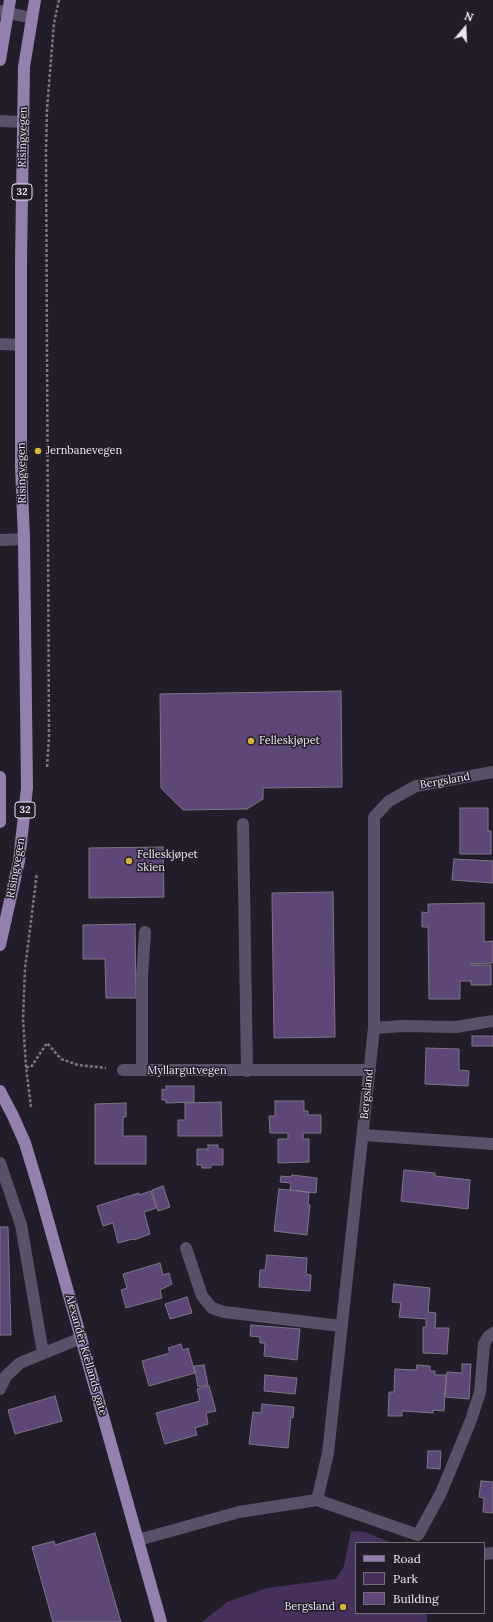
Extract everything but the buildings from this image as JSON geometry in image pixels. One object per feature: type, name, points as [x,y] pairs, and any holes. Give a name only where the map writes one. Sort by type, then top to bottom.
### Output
[{"type":"main road","points":[[0,60],[4,12],[10,0]]},
{"type":"main road","name":"Risingvegen","points":[[0,945],[19,861],[27,788],[24,539],[21,467],[23,122],[24,67],[35,0]]},
{"type":"main road","name":"32","points":[[0,777],[0,822]]},
{"type":"main road","name":"Alexander Kiellands gate","points":[[0,1091],[10,1109],[25,1143],[161,1622]]},
{"type":"street","points":[[4,12],[32,18]]},
{"type":"street","points":[[0,121],[23,122]]},
{"type":"street","points":[[0,344],[21,345]]},
{"type":"street","points":[[0,540],[24,539]]},
{"type":"street","name":"Bergsland","points":[[317,1500],[328,1453],[374,1028],[374,817],[389,801],[416,786],[493,772]]},
{"type":"street","points":[[243,824],[247,1071]]},
{"type":"street","points":[[142,1070],[142,976],[145,932]]},
{"type":"street","points":[[374,1028],[403,1026],[456,1027],[493,1021]]},
{"type":"street","name":"Myllargutvegen","points":[[123,1070],[370,1070]]},
{"type":"street","points":[[363,1134],[493,1144]]},
{"type":"street","points":[[0,1163],[21,1225],[43,1353]]},
{"type":"street","points":[[186,1248],[202,1296],[212,1308],[224,1312],[341,1326]]},
{"type":"street","points":[[138,1540],[239,1512],[317,1500],[420,1539],[471,1420],[480,1392],[484,1344],[488,1337],[493,1333]]},
{"type":"street","points":[[0,1389],[6,1376],[20,1363],[81,1338]]},
{"type":"path","points":[[26,1067],[31,1067],[47,1043],[61,1059],[78,1066],[123,1070]]},
{"type":"green space","points":[[351,1531],[365,1532],[390,1542],[355,1542],[355,1614],[427,1614],[427,1622],[202,1622],[227,1602],[267,1588],[336,1579],[344,1566]]},
{"type":"place","name":"Jernbanevegen","points":[[38,451]]},
{"type":"place","name":"Felleskjøpet","points":[[251,741]]},
{"type":"place","name":"Felleskjøpet Skien","points":[[129,861]]},
{"type":"place","name":"Bergsland","points":[[343,1607]]}]
